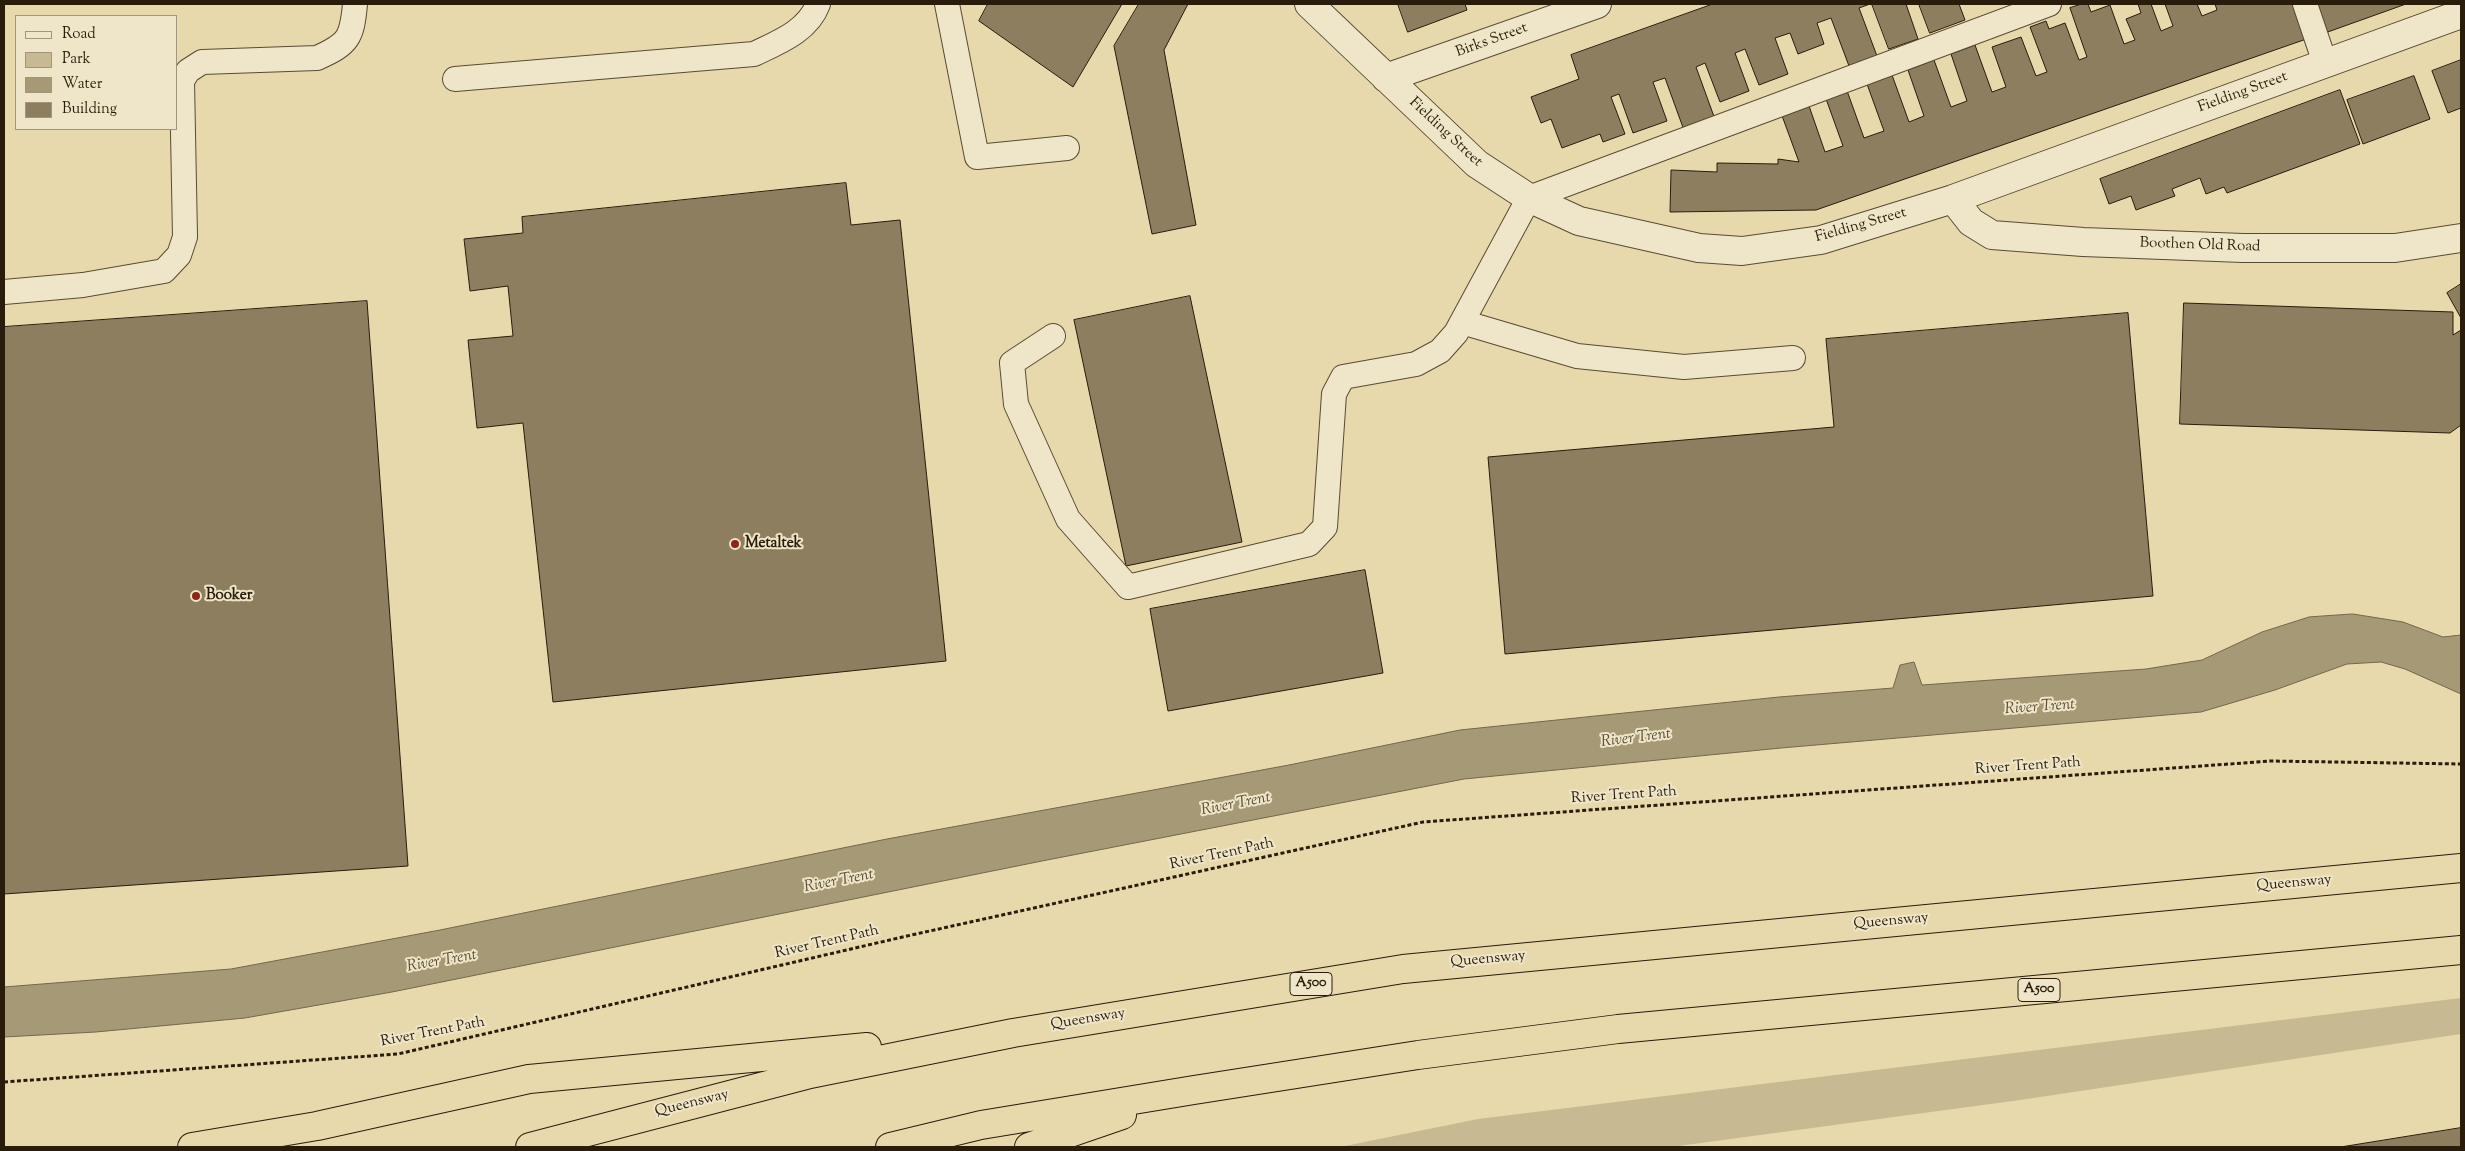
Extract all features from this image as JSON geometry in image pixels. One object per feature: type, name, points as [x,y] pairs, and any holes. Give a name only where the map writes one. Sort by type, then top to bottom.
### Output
[{"type":"highway","name":"Queensway","points":[[530,1147],[810,1074],[1013,1032],[1403,968],[2461,868]]},
{"type":"highway","name":"A500","points":[[890,1147],[981,1125],[1194,1090],[1418,1055],[1618,1029],[2461,950]]},
{"type":"highway","points":[[192,1147],[317,1126],[529,1079],[1013,1032]]},
{"type":"highway","points":[[1029,1147],[1194,1090]]},
{"type":"street","name":"Fielding Street","points":[[1310,4],[1477,164],[1529,198],[1579,221],[1699,248],[1742,251],[1821,240],[1953,199],[2461,14]]},
{"type":"street","name":"Birks Street","points":[[1386,78],[1597,4]]},
{"type":"street","name":"Boothen Old Road","points":[[1953,199],[1971,222],[1992,235],[2065,241],[2243,248],[2395,248],[2461,238]]},
{"type":"lane","points":[[4,292],[83,285],[164,271],[179,255],[185,237],[182,81],[188,71],[202,62],[317,58],[344,42],[352,31],[355,4]]},
{"type":"lane","points":[[455,79],[754,54],[790,37],[814,15],[818,4]]},
{"type":"lane","points":[[948,4],[977,156],[1067,148]]},
{"type":"lane","points":[[1054,336],[1012,363],[1016,404],[1068,519],[1128,587],[1309,544],[1325,527],[1334,394],[1343,377],[1416,364],[1440,351],[1462,322],[1529,198],[2049,4]]},
{"type":"lane","points":[[2305,4],[2325,63]]},
{"type":"lane","points":[[1462,322],[1577,356],[1684,366],[1793,358]]},
{"type":"path","name":"River Trent Path","points":[[4,1082],[398,1054],[907,936],[1423,822],[2271,761],[2461,764]]},
{"type":"green space","points":[[2461,998],[2461,1034],[2020,1100],[1671,1147],[1340,1147],[1478,1119]]},
{"type":"water","name":"River Trent","points":[[2353,614],[2403,622],[2443,637],[2461,635],[2461,694],[2405,669],[2381,662],[2347,664],[2275,690],[2201,712],[1781,748],[1464,779],[1042,861],[392,992],[245,1018],[96,1032],[4,1037],[4,987],[231,969],[440,930],[887,839],[1289,765],[1460,730],[1779,697],[1893,688],[1900,665],[1914,662],[1922,685],[2146,669],[2202,660],[2262,632],[2309,617]]},
{"type":"building","points":[[988,4],[1122,4],[1073,87],[979,21]]},
{"type":"building","points":[[1139,4],[1188,4],[1164,50],[1196,225],[1152,234],[1114,46]]},
{"type":"building","points":[[1398,4],[1465,4],[1467,10],[1408,32]]},
{"type":"building","points":[[1713,4],[1870,4],[1859,8],[1877,56],[1849,66],[1831,18],[1817,23],[1824,44],[1798,54],[1790,33],[1775,38],[1788,74],[1759,85],[1745,49],[1735,53],[1749,91],[1720,102],[1705,63],[1696,67],[1716,122],[1685,133],[1665,78],[1653,82],[1667,121],[1633,133],[1619,94],[1611,97],[1625,134],[1603,142],[1600,134],[1562,148],[1551,119],[1541,123],[1531,97],[1579,79],[1571,55]]},
{"type":"building","points":[[1872,4],[1906,4],[1918,39],[1889,49]]},
{"type":"building","points":[[1919,4],[1959,4],[1965,20],[1930,33]]},
{"type":"building","points":[[2088,4],[2091,12],[2110,5],[2124,44],[2135,40],[2126,19],[2141,13],[2138,4],[2151,4],[2161,31],[2173,26],[2165,4],[2197,4],[2202,16],[2217,10],[2215,4],[2304,4],[2315,36],[1816,210],[1670,212],[1671,170],[1717,172],[1717,163],[1778,164],[1778,159],[1799,162],[1781,113],[1808,103],[1825,152],[1843,146],[1825,96],[1846,88],[1864,138],[1884,131],[1867,84],[1892,75],[1909,122],[1924,116],[1908,70],[1934,60],[1951,107],[1967,101],[1951,54],[1975,45],[1992,92],[2006,87],[1992,47],[2021,37],[2036,76],[2047,72],[2030,27],[2046,21],[2049,29],[2065,23],[2079,60],[2087,57],[2070,8]]},
{"type":"building","points":[[2314,4],[2406,4],[2325,33]]},
{"type":"building","points":[[2461,60],[2461,108],[2448,113],[2432,71]]},
{"type":"building","points":[[2414,76],[2430,119],[2363,144],[2347,100]]},
{"type":"building","points":[[2340,90],[2360,144],[2227,193],[2224,187],[2206,194],[2200,178],[2172,189],[2175,196],[2136,210],[2131,196],[2109,204],[2100,179]]},
{"type":"building","name":"Metaltek","points":[[846,183],[851,225],[900,220],[946,661],[553,702],[523,423],[477,428],[468,340],[513,336],[508,286],[470,291],[464,239],[523,233],[522,217]]},
{"type":"building","points":[[2461,284],[2461,318],[2447,293]]},
{"type":"building","points":[[1190,296],[1242,542],[1126,566],[1074,320]]},
{"type":"building","name":"Booker","points":[[367,301],[408,866],[4,894],[4,327]]},
{"type":"building","points":[[2184,303],[2453,312],[2453,335],[2461,330],[2461,425],[2450,433],[2180,424]]},
{"type":"building","points":[[2128,313],[2153,596],[1505,654],[1488,457],[1834,427],[1826,339]]},
{"type":"building","points":[[1365,570],[1383,673],[1168,711],[1150,609]]},
{"type":"building","points":[[2461,1128],[2461,1147],[2341,1147]]},
{"type":"place","name":"Metaltek","points":[[735,544]]},
{"type":"place","name":"Booker","points":[[196,596]]}]
